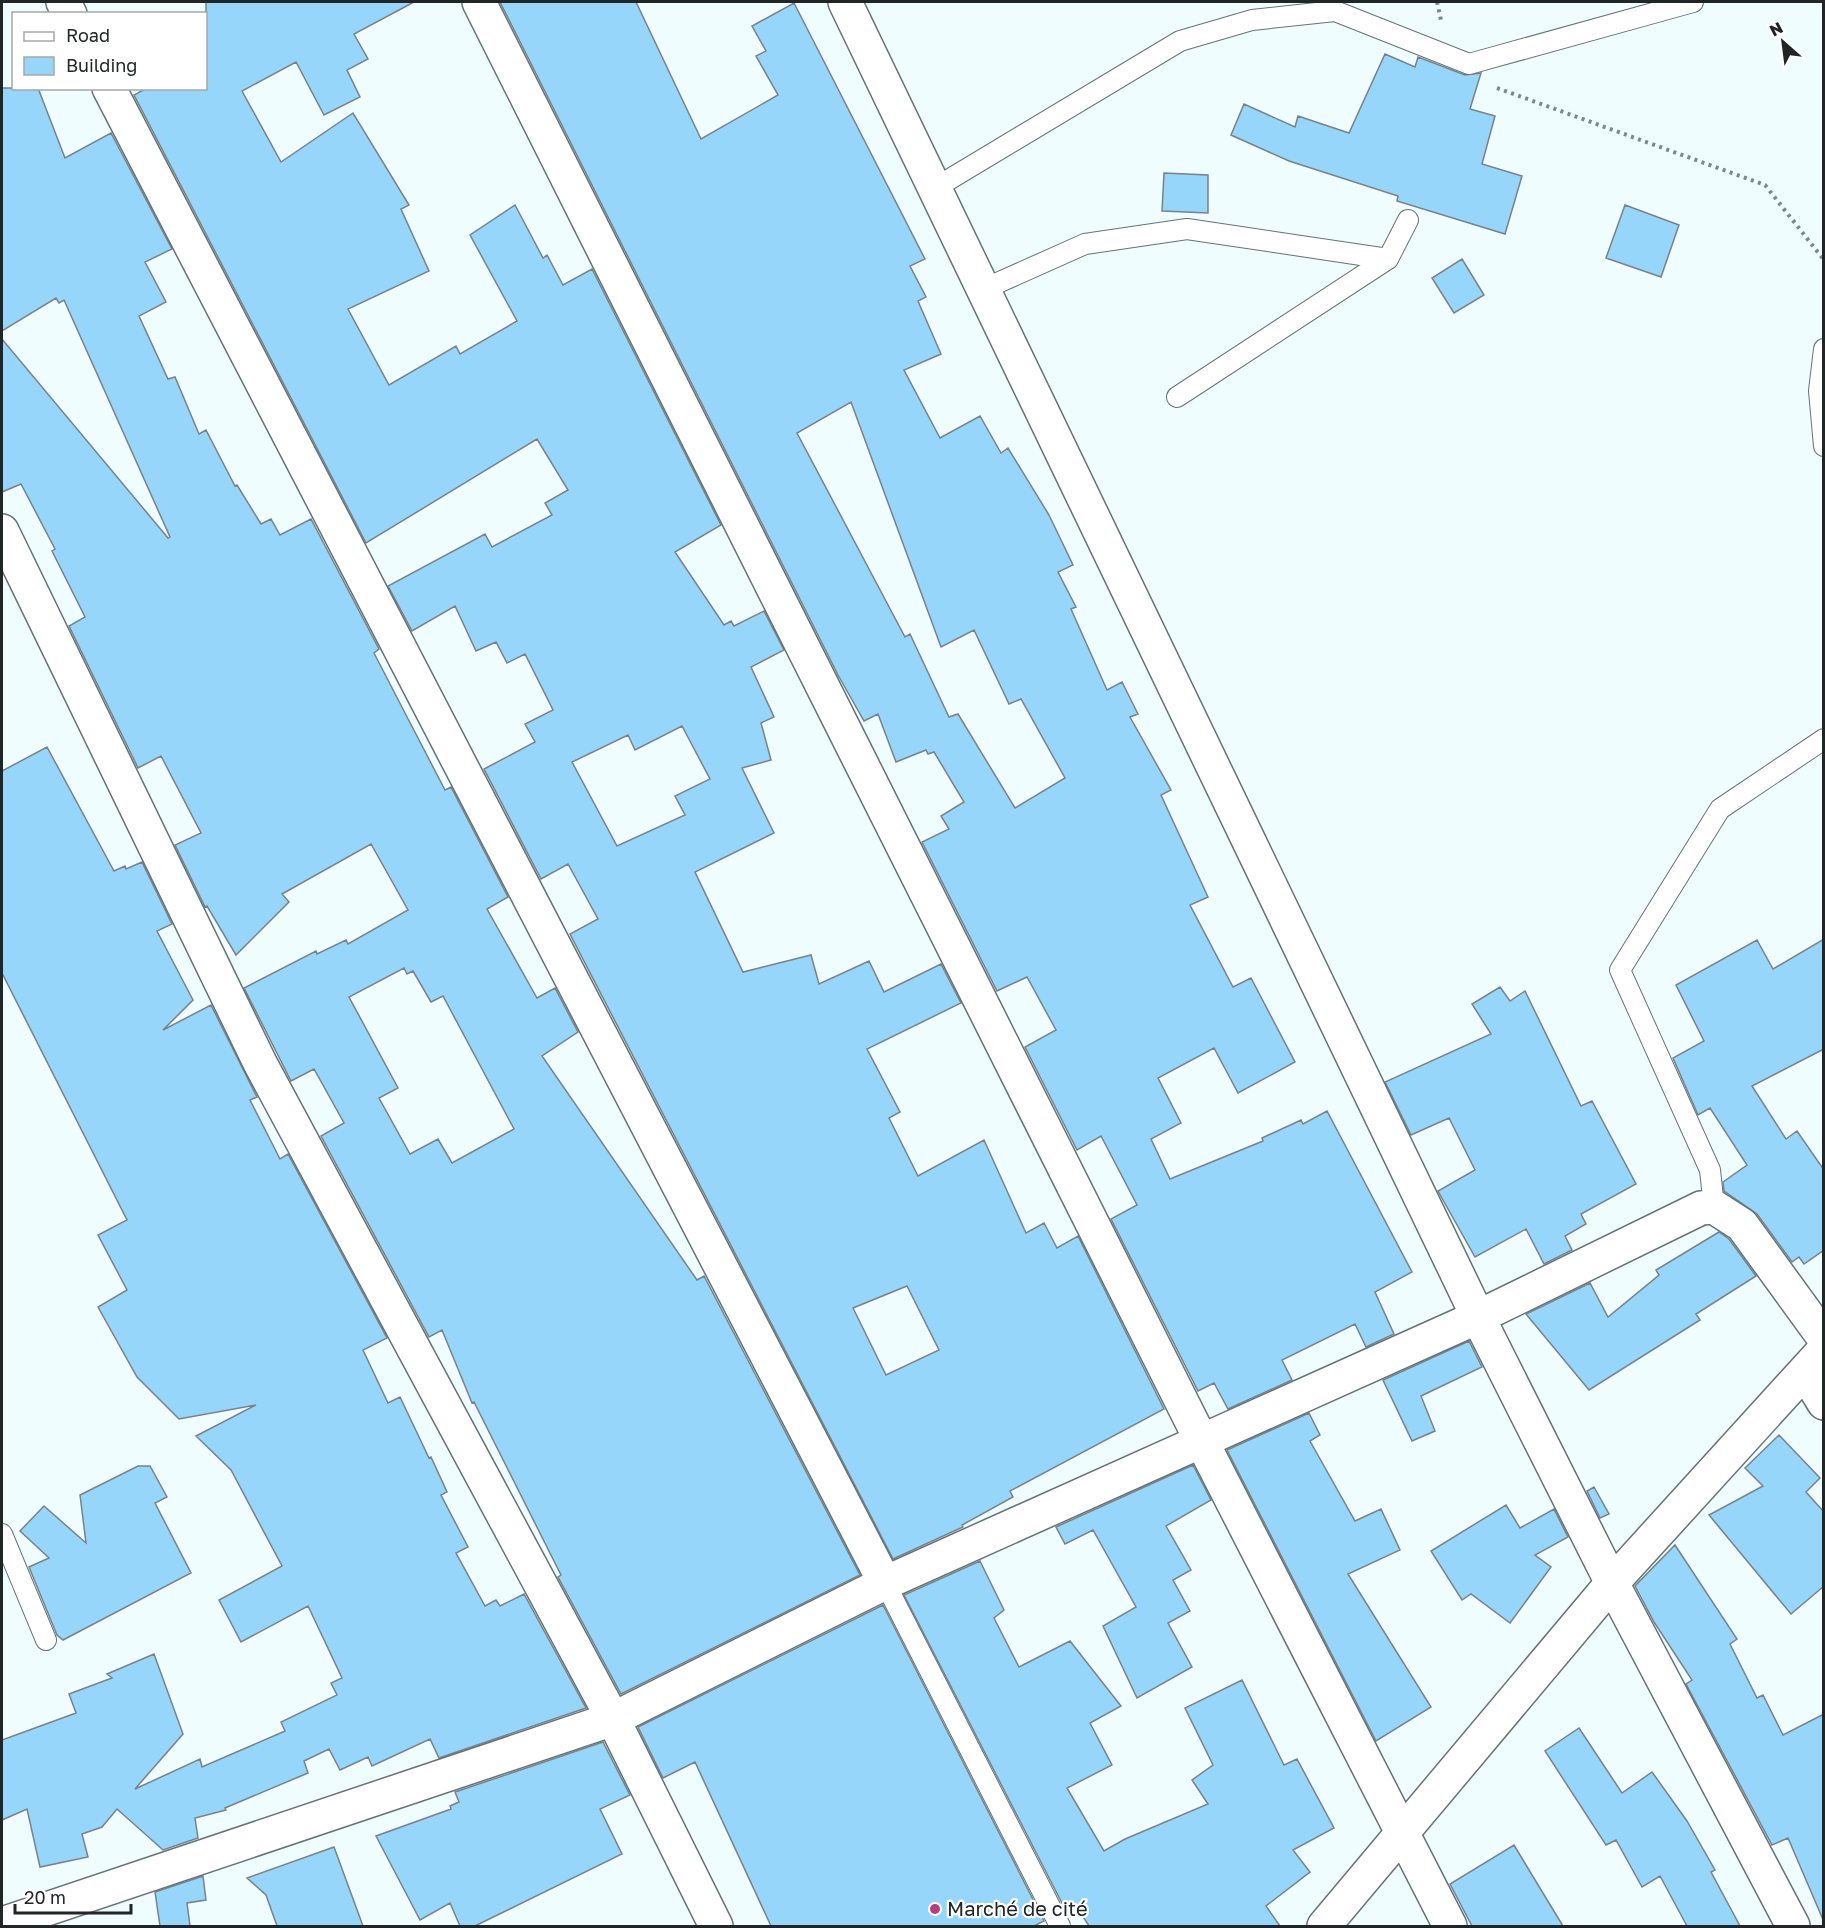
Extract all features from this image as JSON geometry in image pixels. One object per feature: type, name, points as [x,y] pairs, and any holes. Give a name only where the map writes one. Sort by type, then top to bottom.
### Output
[{"type":"street","points":[[479,2],[1201,1440],[1450,1926]]},
{"type":"street","points":[[845,2],[1478,1317],[1611,1583],[1793,1926]]},
{"type":"street","points":[[110,90],[885,1583]]},
{"type":"street","points":[[2,531],[260,1063],[613,1719],[716,1926]]},
{"type":"street","points":[[2,1924],[613,1719],[885,1583],[1478,1317],[1701,1208],[1714,1207],[1742,1225],[1824,1338]]},
{"type":"street","points":[[1324,1926],[1611,1583],[1814,1361]]},
{"type":"street","points":[[1814,1361],[1824,1403]]},
{"type":"lane","points":[[935,188],[1180,40],[1252,20],[1335,11],[1469,64],[1693,2]]},
{"type":"lane","points":[[1177,397],[1388,259],[1408,220]]},
{"type":"lane","points":[[984,289],[1085,244],[1187,230],[1388,259]]},
{"type":"lane","points":[[1824,350],[1819,391],[1824,446]]},
{"type":"lane","points":[[1714,1207],[1710,1170],[1620,970],[1720,809],[1824,739]]},
{"type":"lane","points":[[2,1534],[46,1640]]},
{"type":"lane","points":[[885,1583],[1060,1926]]},
{"type":"path","points":[[1469,64],[1481,83],[1765,185],[1824,260]]},
{"type":"building","points":[[206,2],[414,2],[354,34],[368,59],[347,70],[360,97],[324,115],[296,62],[242,91],[281,162],[353,113],[409,205],[401,209],[429,271],[348,309],[389,385],[456,346],[460,354],[517,321],[470,235],[515,205],[543,258],[547,255],[563,285],[592,269],[721,525],[675,552],[724,625],[731,621],[734,626],[764,611],[784,650],[751,667],[774,717],[761,723],[771,760],[742,768],[774,833],[695,872],[743,972],[811,955],[819,984],[869,961],[884,992],[941,964],[961,1003],[867,1049],[900,1112],[889,1118],[918,1176],[984,1140],[1026,1233],[1044,1223],[1057,1248],[1078,1236],[1164,1409],[1010,1491],[1013,1497],[962,1525],[963,1527],[893,1559],[570,934],[598,919],[568,864],[541,879],[484,769],[535,742],[525,724],[553,710],[525,654],[507,663],[496,642],[476,651],[455,606],[412,631],[388,586],[485,534],[492,547],[552,515],[545,503],[568,490],[537,439],[366,543],[134,95],[143,90],[207,90]],"holes":[[[682,726],[710,779],[675,796],[685,815],[617,846],[572,762],[628,735],[635,750]],[[907,1286],[939,1350],[886,1375],[853,1308]]]},
{"type":"building","points":[[500,2],[636,2],[701,139],[778,95],[756,56],[766,51],[752,26],[794,3],[925,259],[910,266],[926,297],[918,301],[941,354],[904,370],[940,438],[980,416],[1001,453],[1008,448],[1049,515],[1073,565],[1058,572],[1076,607],[1071,609],[1107,690],[1122,682],[1138,714],[1130,717],[1171,790],[1161,795],[1208,897],[1190,905],[1233,987],[1251,978],[1295,1062],[1238,1093],[1214,1048],[1158,1078],[1181,1123],[1151,1139],[1170,1179],[1263,1141],[1262,1138],[1301,1120],[1303,1124],[1327,1111],[1412,1272],[1375,1292],[1394,1334],[1366,1347],[1355,1324],[1282,1360],[1292,1380],[1228,1409],[1214,1383],[1198,1391],[1111,1219],[1137,1205],[1101,1136],[1077,1150],[1025,1047],[1056,1030],[1027,977],[997,991],[922,842],[949,829],[941,816],[964,802],[934,752],[928,754],[926,750],[896,762],[878,714],[864,721],[838,675]],"holes":[[[851,402],[941,647],[974,630],[1009,704],[1021,699],[1065,778],[1015,808],[958,714],[949,717],[910,634],[905,637],[797,433]]]},
{"type":"building","points":[[1385,54],[1415,67],[1418,57],[1465,75],[1481,73],[1470,109],[1495,116],[1482,164],[1522,176],[1505,234],[1397,201],[1398,196],[1289,161],[1231,135],[1244,104],[1295,127],[1298,116],[1349,133]]},
{"type":"building","points":[[2,88],[39,90],[65,158],[111,133],[172,249],[145,262],[166,302],[139,316],[168,379],[175,377],[199,434],[206,430],[235,486],[237,485],[261,524],[271,519],[280,535],[311,519],[379,649],[374,653],[445,790],[451,787],[508,897],[487,909],[537,998],[555,988],[578,1032],[542,1056],[697,1280],[704,1276],[860,1575],[621,1694],[558,1577],[561,1575],[474,1402],[472,1403],[442,1330],[429,1337],[321,1136],[344,1123],[314,1069],[291,1081],[244,988],[316,951],[317,954],[346,940],[348,944],[408,910],[371,844],[282,894],[289,902],[236,955],[207,906],[205,907],[175,845],[201,833],[161,756],[138,768],[69,626],[85,617],[52,551],[55,549],[21,484],[2,492],[2,339],[168,538],[170,537],[64,300],[59,303],[56,298],[2,331]],"holes":[[[404,968],[407,974],[413,971],[431,1002],[443,996],[514,1129],[452,1163],[438,1139],[410,1154],[379,1098],[398,1088],[349,997]]]},
{"type":"building","points":[[1164,173],[1208,175],[1208,213],[1162,211]]},
{"type":"building","points":[[1625,205],[1679,225],[1661,277],[1606,258]]},
{"type":"building","points":[[1462,259],[1484,295],[1454,313],[1432,278]]},
{"type":"building","points":[[47,747],[114,871],[142,862],[172,924],[157,931],[193,1000],[163,1030],[211,1005],[257,1097],[250,1100],[280,1159],[288,1154],[387,1338],[363,1350],[388,1403],[400,1397],[429,1458],[431,1457],[447,1492],[441,1495],[468,1547],[456,1553],[485,1606],[496,1600],[500,1606],[524,1594],[586,1708],[439,1758],[430,1739],[372,1766],[368,1757],[340,1770],[329,1749],[304,1761],[308,1773],[225,1808],[226,1810],[195,1818],[198,1838],[163,1850],[117,1809],[102,1827],[82,1834],[88,1857],[40,1867],[27,1809],[2,1820],[2,1740],[76,1713],[69,1694],[112,1678],[107,1674],[154,1654],[183,1734],[135,1789],[200,1759],[202,1767],[285,1731],[281,1722],[337,1695],[331,1683],[342,1678],[308,1606],[241,1642],[219,1600],[282,1566],[231,1470],[196,1436],[256,1405],[179,1419],[137,1377],[98,1307],[127,1290],[98,1235],[127,1220],[2,973],[2,771]]},
{"type":"building","points":[[1824,939],[1824,1049],[1752,1086],[1786,1139],[1797,1131],[1824,1170],[1824,1250],[1804,1264],[1799,1257],[1792,1262],[1757,1214],[1724,1191],[1723,1182],[1747,1165],[1710,1108],[1698,1115],[1673,1058],[1704,1041],[1676,985],[1757,940],[1773,969]]},
{"type":"building","points":[[1500,987],[1510,1001],[1525,991],[1581,1106],[1592,1101],[1636,1184],[1581,1214],[1586,1224],[1565,1236],[1572,1250],[1544,1264],[1526,1229],[1475,1257],[1438,1191],[1475,1170],[1449,1118],[1411,1135],[1385,1082],[1491,1034],[1472,1004]]},
{"type":"building","points":[[1719,1232],[1729,1239],[1756,1276],[1696,1314],[1700,1320],[1589,1390],[1526,1314],[1590,1283],[1608,1317],[1659,1275],[1656,1270]]},
{"type":"building","points":[[1469,1341],[1482,1367],[1421,1396],[1435,1431],[1412,1441],[1383,1380]]},
{"type":"building","points":[[1309,1413],[1320,1435],[1310,1441],[1355,1521],[1381,1509],[1400,1550],[1348,1574],[1431,1707],[1376,1741],[1227,1450]]},
{"type":"building","points":[[1779,1435],[1820,1478],[1806,1492],[1824,1512],[1824,1586],[1791,1614],[1709,1515],[1763,1486],[1745,1468]]},
{"type":"building","points":[[1193,1465],[1211,1500],[1166,1526],[1191,1570],[1173,1580],[1190,1611],[1168,1623],[1192,1667],[1137,1698],[1103,1626],[1136,1607],[1093,1530],[1065,1544],[1056,1527]]},
{"type":"building","points":[[138,1466],[150,1466],[167,1497],[155,1503],[191,1573],[63,1640],[57,1635],[29,1567],[49,1558],[20,1531],[44,1506],[86,1543],[80,1495]]},
{"type":"building","points":[[1594,1487],[1609,1514],[1600,1518],[1587,1491]]},
{"type":"building","points":[[1506,1505],[1520,1528],[1554,1509],[1568,1537],[1535,1555],[1551,1567],[1510,1623],[1471,1594],[1462,1600],[1431,1551]]},
{"type":"building","points":[[1675,1545],[1737,1639],[1730,1644],[1757,1698],[1763,1695],[1783,1735],[1824,1714],[1824,1922],[1788,1838],[1772,1845],[1686,1684],[1692,1680],[1654,1622],[1635,1586]]},
{"type":"building","points":[[980,1561],[1004,1610],[994,1618],[1019,1667],[1070,1641],[1121,1706],[1090,1723],[1112,1765],[1067,1788],[1104,1851],[1125,1839],[1208,1804],[1192,1780],[1213,1765],[1185,1708],[1242,1680],[1284,1765],[1297,1759],[1334,1828],[1293,1850],[1310,1872],[1266,1906],[1280,1926],[1089,1926],[1074,1903],[1065,1909],[904,1595]]},
{"type":"building","points":[[883,1605],[1044,1921],[1034,1926],[771,1926],[695,1762],[663,1778],[638,1727]]},
{"type":"building","points":[[1579,1728],[1622,1793],[1652,1772],[1687,1821],[1715,1870],[1711,1872],[1740,1926],[1687,1926],[1660,1876],[1642,1887],[1616,1840],[1606,1845],[1545,1751]]},
{"type":"building","points":[[603,1742],[630,1795],[600,1809],[622,1854],[475,1926],[460,1926],[450,1903],[420,1920],[376,1836],[451,1809],[450,1806],[459,1802],[455,1792]]},
{"type":"building","points":[[1514,1845],[1563,1926],[1472,1926],[1450,1884]]},
{"type":"building","points":[[334,1847],[363,1926],[277,1926],[266,1895],[247,1878]]},
{"type":"building","points":[[203,1876],[206,1900],[187,1903],[190,1926],[160,1926],[155,1892]]},
{"type":"place","name":"Marché de cité","points":[[935,1909]]}]
